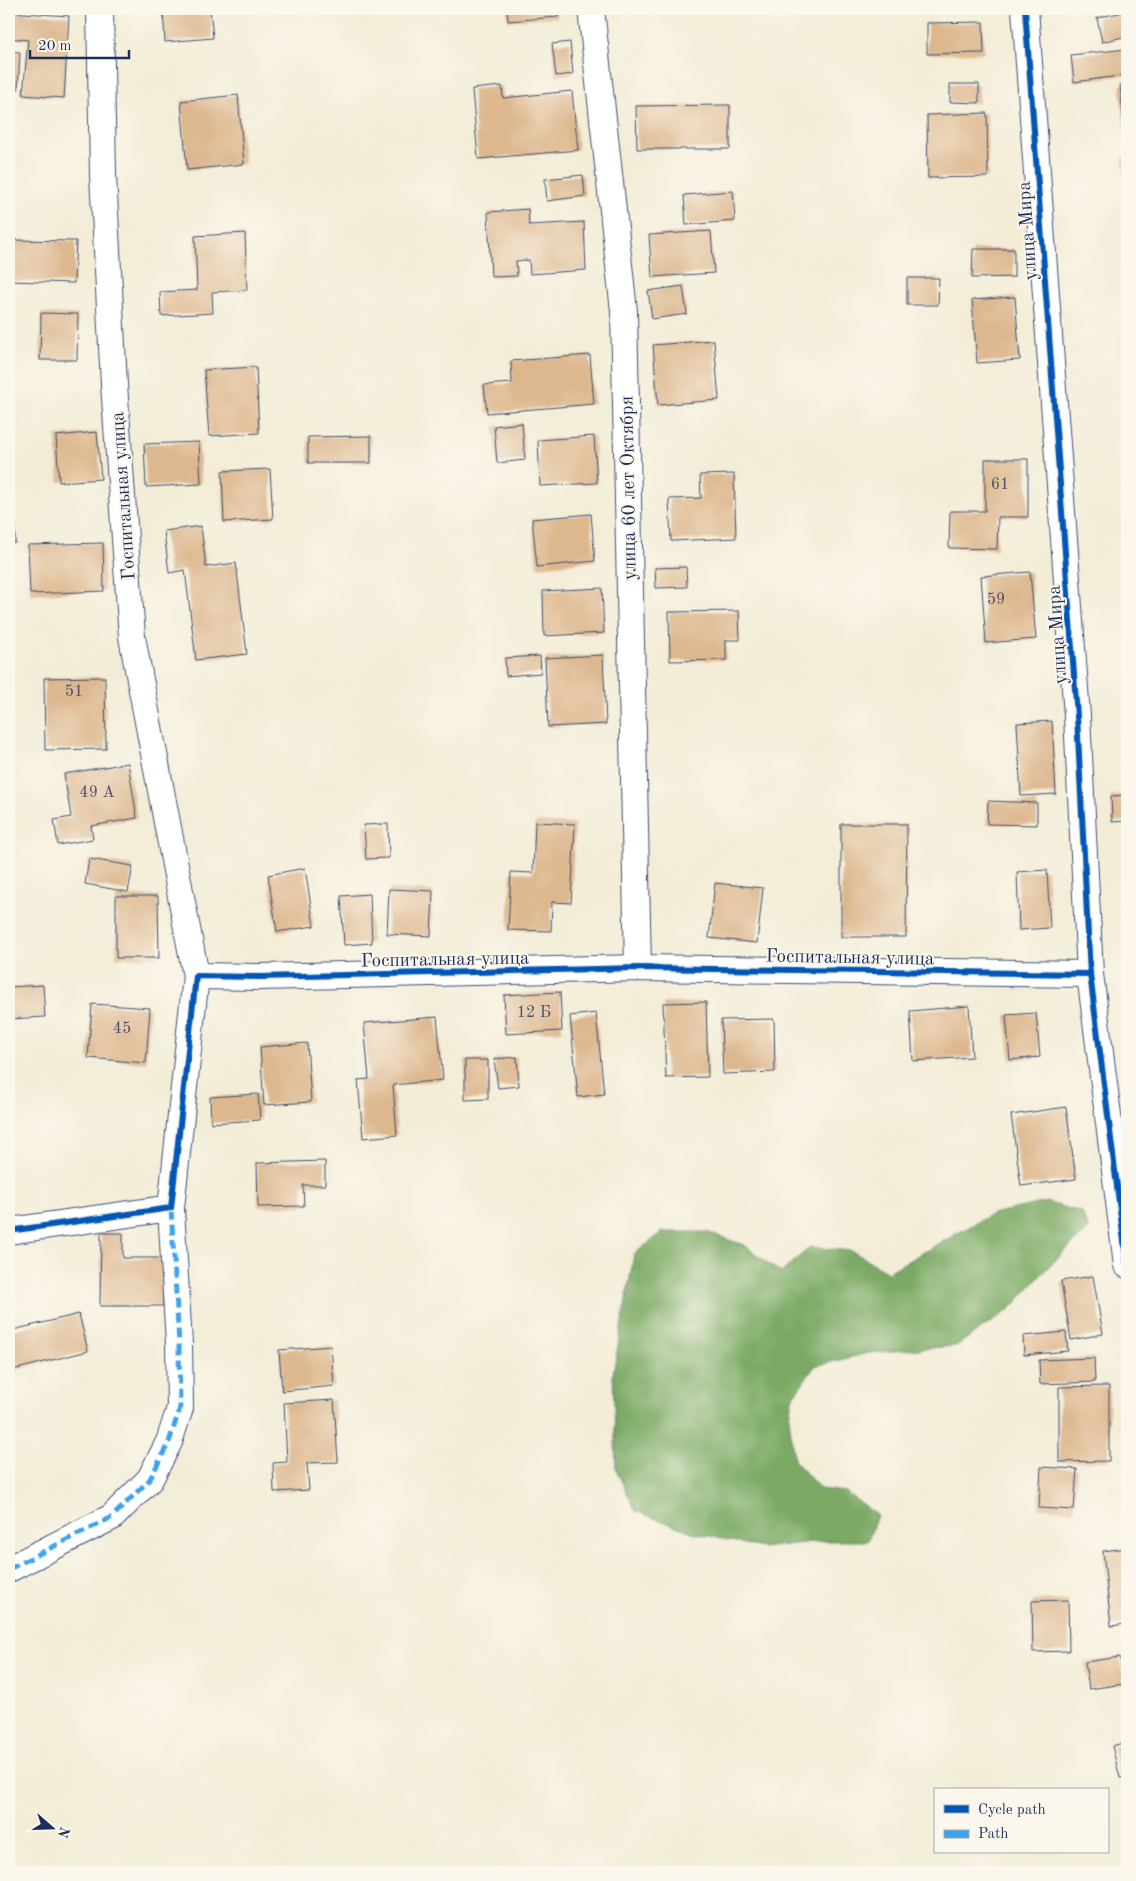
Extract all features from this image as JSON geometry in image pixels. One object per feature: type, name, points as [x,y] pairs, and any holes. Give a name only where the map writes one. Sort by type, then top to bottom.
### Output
[{"type":"street","name":"Госпитальная улица","points":[[9,1569],[112,1517],[150,1479],[169,1442],[180,1408],[171,1208],[196,976],[132,637],[114,384],[103,175],[100,9]]},
{"type":"street","name":"улица 60 лет Октября","points":[[591,9],[624,310],[638,968]]},
{"type":"street","name":"улица Мира","points":[[1025,9],[1077,716],[1090,974],[1127,1260]]},
{"type":"street","name":"Госпитальная улица","points":[[196,976],[259,977],[638,968],[1090,974]]},
{"type":"street","points":[[9,1231],[171,1208]]},
{"type":"green space","points":[[1046,1202],[1081,1212],[1089,1229],[1051,1264],[1009,1310],[956,1346],[868,1353],[815,1366],[792,1398],[789,1417],[794,1460],[820,1489],[845,1492],[877,1515],[868,1541],[820,1541],[762,1548],[692,1532],[636,1511],[616,1470],[613,1374],[634,1254],[663,1232],[707,1232],[744,1245],[781,1273],[810,1247],[852,1251],[888,1272],[992,1214]]},
{"type":"building","points":[[163,9],[210,9],[213,38],[165,42]]},
{"type":"building","points":[[507,9],[557,9],[558,17],[508,21]]},
{"type":"building","points":[[1127,11],[1127,36],[1102,42],[1097,18]]},
{"type":"building","points":[[9,12],[69,16],[64,98],[23,95],[28,40],[9,38]]},
{"type":"building","points":[[983,22],[984,53],[927,54],[927,23]]},
{"type":"building","points":[[570,42],[573,74],[556,76],[552,44]]},
{"type":"building","points":[[1127,49],[1127,75],[1074,82],[1071,55]]},
{"type":"building","points":[[9,51],[20,52],[18,89],[9,89]]},
{"type":"building","points":[[950,84],[979,84],[979,103],[950,102]]},
{"type":"building","points":[[1127,84],[1127,137],[1125,137],[1120,85]]},
{"type":"building","points":[[502,86],[503,98],[572,91],[578,150],[478,159],[472,89]]},
{"type":"building","points":[[238,95],[244,164],[187,170],[181,101]]},
{"type":"building","points":[[730,105],[730,149],[637,149],[636,106]]},
{"type":"building","points":[[987,113],[988,177],[928,178],[927,115]]},
{"type":"building","points":[[1127,157],[1127,184],[1126,184],[1122,158]]},
{"type":"building","points":[[583,175],[585,196],[547,201],[545,179]]},
{"type":"building","points":[[733,191],[735,221],[686,225],[684,195]]},
{"type":"building","points":[[528,209],[529,225],[584,222],[586,270],[530,274],[529,260],[516,261],[517,276],[491,277],[488,212]]},
{"type":"building","points":[[711,231],[714,273],[652,277],[649,235]]},
{"type":"building","points":[[245,233],[247,290],[212,292],[213,313],[161,316],[160,292],[197,290],[195,236]]},
{"type":"building","points":[[9,240],[76,241],[74,283],[9,281]]},
{"type":"building","points":[[973,249],[1014,249],[1014,277],[972,278]]},
{"type":"building","points":[[907,278],[939,278],[938,305],[907,305]]},
{"type":"building","points":[[683,286],[687,314],[652,319],[648,291]]},
{"type":"building","points":[[1015,297],[1020,360],[977,363],[972,300]]},
{"type":"building","points":[[41,313],[78,314],[77,360],[40,360]]},
{"type":"building","points":[[714,340],[719,400],[658,405],[653,345]]},
{"type":"building","points":[[590,355],[594,404],[487,413],[484,385],[512,383],[511,361]]},
{"type":"building","points":[[256,367],[259,433],[209,436],[204,370]]},
{"type":"building","points":[[522,423],[525,460],[497,463],[494,426]]},
{"type":"building","points":[[97,432],[101,479],[59,482],[56,436]]},
{"type":"building","points":[[371,436],[371,463],[308,463],[308,437]]},
{"type":"building","points":[[594,436],[597,483],[540,486],[538,440]]},
{"type":"building","points":[[199,442],[201,484],[146,487],[144,444]]},
{"type":"building","points":[[985,459],[1028,459],[1028,517],[998,517],[997,549],[949,548],[950,511],[985,511]]},
{"type":"building","points":[[270,469],[273,519],[224,522],[222,471]]},
{"type":"building","points":[[734,474],[736,538],[671,541],[669,499],[701,498],[700,475]]},
{"type":"building","points":[[591,514],[595,561],[537,567],[532,519]]},
{"type":"building","points":[[9,522],[15,522],[15,543],[9,543]]},
{"type":"building","points":[[201,526],[206,567],[236,563],[247,654],[196,660],[185,570],[169,573],[164,531]]},
{"type":"building","points":[[103,543],[104,591],[30,594],[28,545]]},
{"type":"building","points":[[686,567],[687,587],[656,588],[655,568]]},
{"type":"building","points":[[1030,572],[1036,639],[986,643],[981,576]]},
{"type":"building","points":[[602,588],[604,633],[544,636],[543,591]]},
{"type":"building","points":[[739,611],[740,640],[726,640],[726,660],[670,661],[669,612]]},
{"type":"building","points":[[603,655],[606,724],[548,727],[545,658]]},
{"type":"building","points":[[540,656],[541,673],[506,676],[505,658]]},
{"type":"building","points":[[105,677],[106,749],[45,750],[44,678]]},
{"type":"building","points":[[1052,721],[1056,794],[1021,796],[1017,723]]},
{"type":"building","points":[[128,763],[137,818],[91,826],[93,839],[58,845],[54,820],[71,817],[64,774]]},
{"type":"building","points":[[1127,795],[1127,821],[1112,822],[1111,796]]},
{"type":"building","points":[[988,801],[1037,803],[1037,825],[987,824]]},
{"type":"building","points":[[535,822],[575,824],[571,903],[552,902],[551,931],[508,930],[511,872],[533,873]]},
{"type":"building","points":[[388,824],[389,858],[366,859],[364,825]]},
{"type":"building","points":[[841,824],[907,824],[906,937],[841,937]]},
{"type":"building","points":[[89,859],[133,866],[128,892],[85,884]]},
{"type":"building","points":[[305,868],[314,926],[277,932],[268,875]]},
{"type":"building","points":[[1047,870],[1050,928],[1019,930],[1017,872]]},
{"type":"building","points":[[715,883],[763,888],[757,943],[709,938]]},
{"type":"building","points":[[389,889],[433,891],[431,936],[387,934]]},
{"type":"building","points":[[370,894],[372,943],[344,945],[341,896]]},
{"type":"building","points":[[116,896],[158,896],[159,958],[116,958]]},
{"type":"building","points":[[43,985],[45,1017],[9,1019],[9,987]]},
{"type":"building","points":[[560,992],[562,1031],[506,1034],[504,995]]},
{"type":"building","points":[[706,1002],[708,1077],[666,1078],[663,1003]]},
{"type":"building","points":[[92,1004],[150,1008],[146,1063],[88,1058]]},
{"type":"building","points":[[969,1006],[972,1057],[913,1061],[910,1011]]},
{"type":"building","points":[[596,1013],[604,1094],[578,1097],[570,1016]]},
{"type":"building","points":[[1036,1013],[1040,1057],[1010,1060],[1006,1015]]},
{"type":"building","points":[[437,1017],[443,1080],[393,1085],[397,1135],[363,1138],[358,1080],[369,1079],[364,1023]]},
{"type":"building","points":[[774,1019],[775,1072],[723,1074],[721,1020]]},
{"type":"building","points":[[307,1043],[311,1102],[264,1105],[260,1047]]},
{"type":"building","points":[[517,1057],[519,1086],[498,1088],[494,1059]]},
{"type":"building","points":[[465,1060],[488,1060],[488,1099],[465,1100]]},
{"type":"building","points":[[258,1094],[260,1120],[211,1123],[210,1097]]},
{"type":"building","points":[[1066,1107],[1076,1179],[1021,1186],[1011,1115]]},
{"type":"building","points":[[325,1161],[325,1185],[303,1185],[304,1206],[258,1207],[257,1163]]},
{"type":"building","points":[[101,1233],[123,1233],[123,1258],[163,1258],[163,1306],[100,1306]]},
{"type":"building","points":[[1093,1276],[1103,1334],[1071,1340],[1061,1281]]},
{"type":"building","points":[[79,1314],[88,1351],[9,1371],[9,1331]]},
{"type":"building","points":[[1066,1332],[1068,1351],[1024,1355],[1023,1336]]},
{"type":"building","points":[[331,1346],[334,1386],[282,1391],[279,1350]]},
{"type":"building","points":[[1094,1358],[1095,1382],[1040,1384],[1039,1360]]},
{"type":"building","points":[[1109,1386],[1109,1461],[1059,1462],[1059,1387]]},
{"type":"building","points":[[334,1400],[338,1462],[307,1463],[309,1490],[274,1492],[273,1463],[287,1462],[284,1403]]},
{"type":"building","points":[[1041,1467],[1077,1469],[1074,1510],[1039,1508]]},
{"type":"building","points":[[1127,1548],[1127,1624],[1111,1626],[1103,1551]]},
{"type":"building","points":[[1068,1600],[1069,1651],[1033,1652],[1032,1601]]},
{"type":"building","points":[[1120,1657],[1124,1684],[1089,1689],[1085,1662]]},
{"type":"building","points":[[1127,1742],[1127,1776],[1120,1778],[1112,1746]]},
{"type":"marked path","points":[[9,1569],[112,1517],[150,1479],[169,1442],[180,1408],[179,1344],[171,1208]]},
{"type":"cycle path","points":[[1025,9],[1077,716],[1090,974],[1127,1265]]},
{"type":"cycle path","points":[[9,1231],[171,1208],[196,976],[259,977],[638,968],[1090,974]]}]
